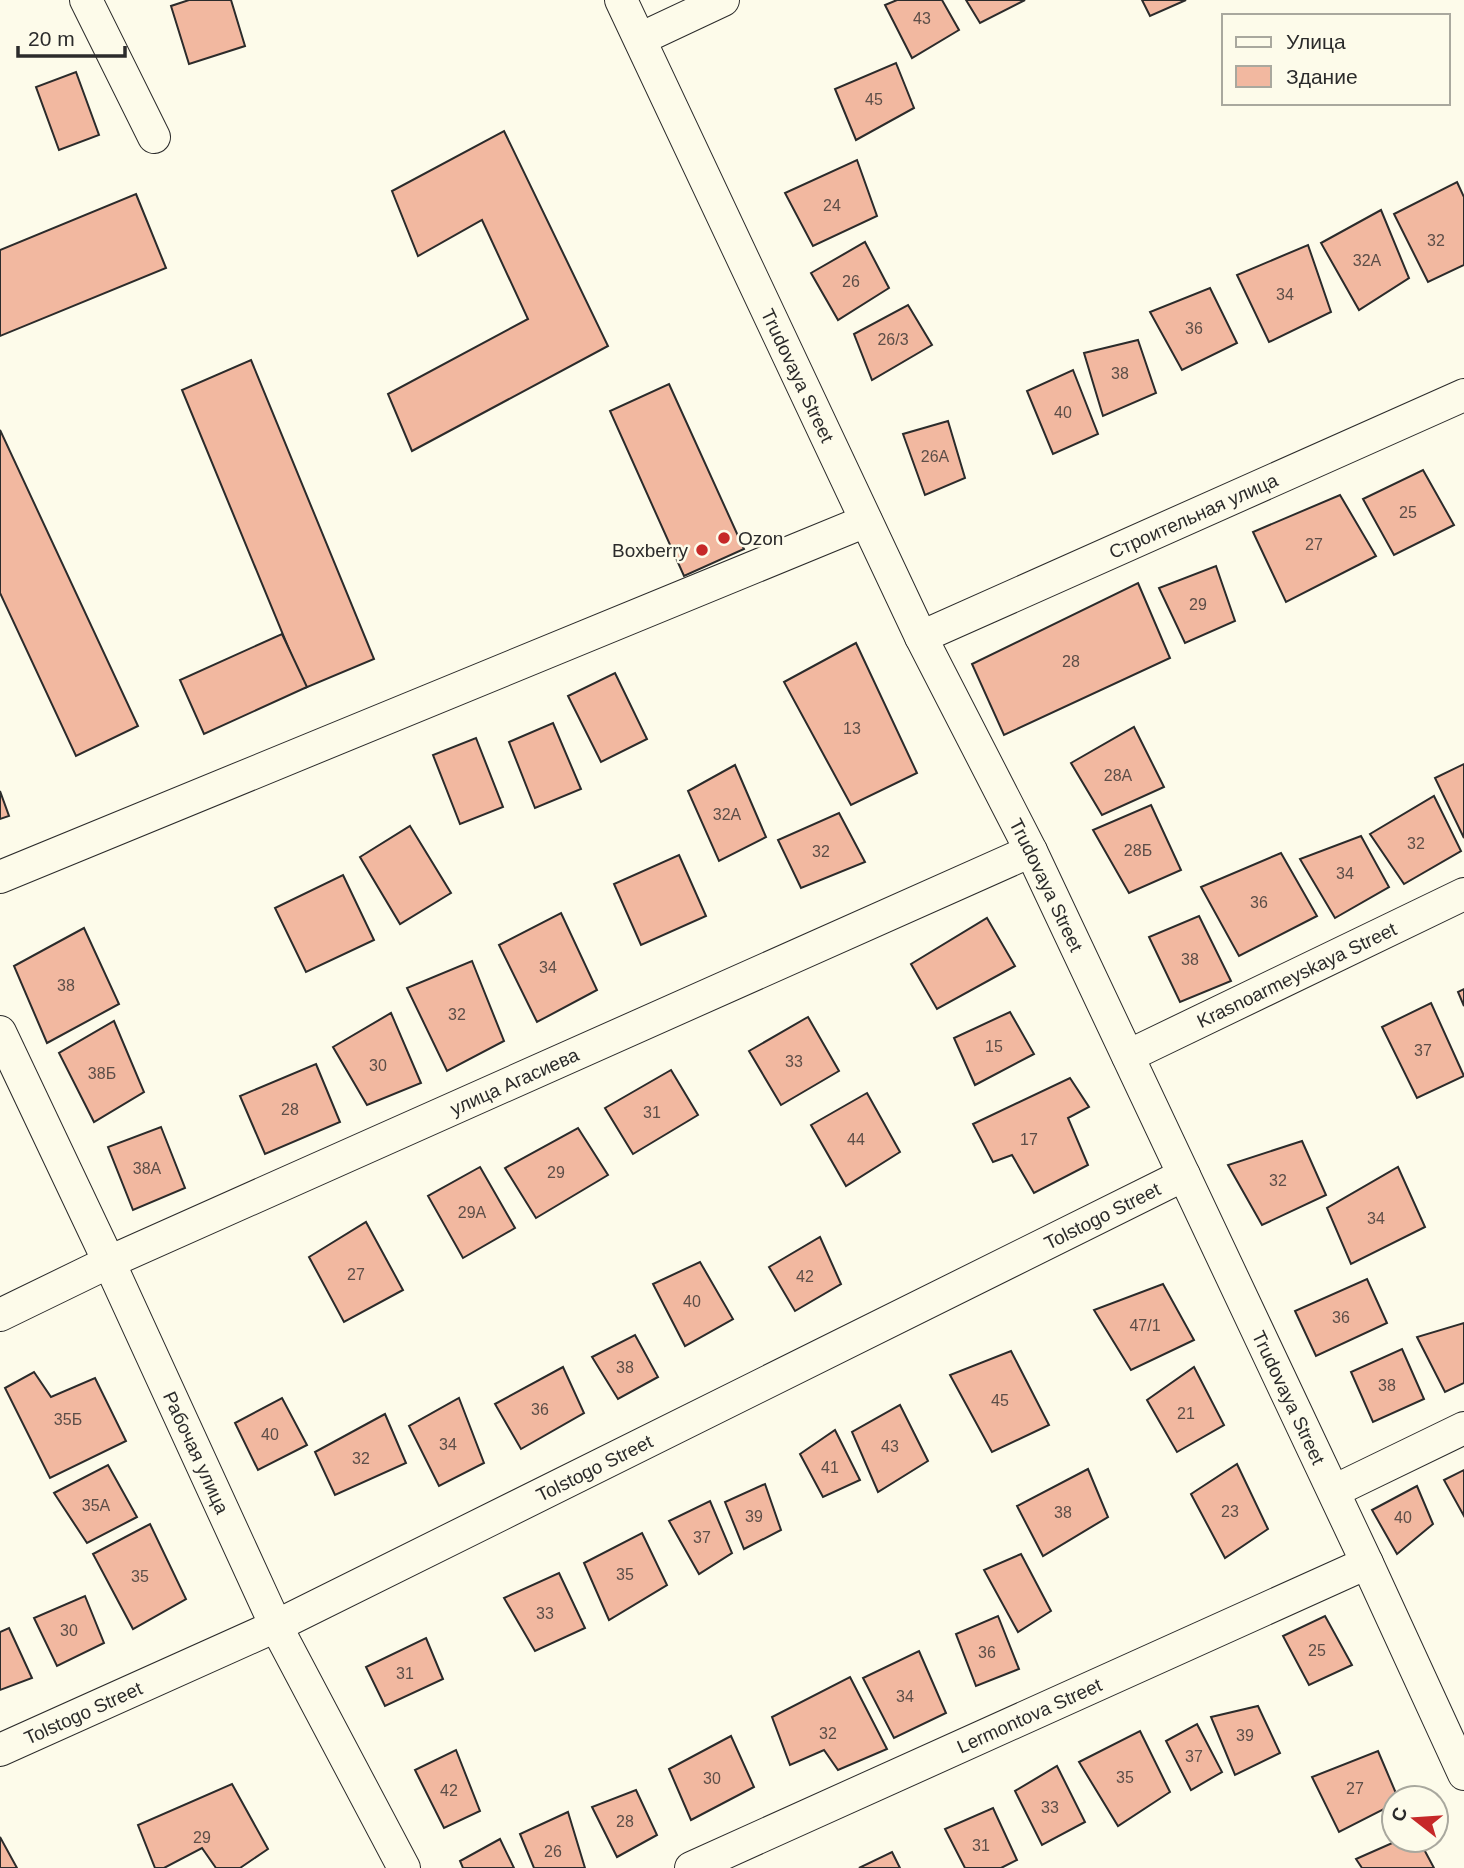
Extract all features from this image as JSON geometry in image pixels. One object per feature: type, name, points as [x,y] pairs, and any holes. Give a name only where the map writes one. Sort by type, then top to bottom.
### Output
[{"type":"street","points":[[86,0],[154,137]]},
{"type":"street","name":"Trudovaya Street","points":[[621,0],[921,637],[1031,851],[1334,1491],[1464,1774]]},
{"type":"street","points":[[640,39],[723,0]]},
{"type":"street","name":"Строительная улица","points":[[921,637],[1464,395]]},
{"type":"street","points":[[0,877],[866,521]]},
{"type":"street","name":"улица Агасиева","points":[[0,1315],[110,1262],[1031,851]]},
{"type":"street","name":"Krasnoarmeyskaya Street","points":[[1128,1056],[1464,894]]},
{"type":"street","name":"Рабочая улица","points":[[0,1032],[110,1262],[276,1626],[404,1868]]},
{"type":"street","name":"Tolstogo Street","points":[[0,1750],[276,1626],[1184,1175]]},
{"type":"street","points":[[1334,1491],[1464,1428]]},
{"type":"street","name":"Lermontova Street","points":[[691,1868],[1367,1563]]},
{"type":"building","points":[[189,0],[231,0],[245,46],[189,64],[171,6]]},
{"type":"building","points":[[897,0],[942,0],[959,30],[912,58],[885,5]]},
{"type":"building","points":[[966,0],[1025,0],[980,23]]},
{"type":"building","points":[[1142,0],[1186,0],[1150,16]]},
{"type":"building","points":[[896,63],[914,108],[856,140],[835,89]]},
{"type":"building","points":[[76,72],[99,135],[59,150],[36,87]]},
{"type":"building","points":[[504,131],[608,346],[412,451],[388,394],[528,319],[482,220],[418,256],[392,191]]},
{"type":"building","points":[[857,160],[877,216],[813,246],[785,193]]},
{"type":"building","points":[[1457,182],[1464,197],[1464,265],[1428,282],[1394,214]]},
{"type":"building","points":[[136,194],[166,268],[0,336],[0,250]]},
{"type":"building","points":[[1381,210],[1409,278],[1359,310],[1321,243]]},
{"type":"building","points":[[865,242],[889,288],[838,320],[811,273]]},
{"type":"building","points":[[1308,245],[1331,312],[1269,342],[1237,275]]},
{"type":"building","points":[[1210,288],[1237,343],[1182,370],[1150,312]]},
{"type":"building","points":[[908,305],[932,345],[872,380],[854,334]]},
{"type":"building","points":[[1138,340],[1156,393],[1103,416],[1084,353]]},
{"type":"building","points":[[251,360],[374,659],[305,688],[182,390]]},
{"type":"building","points":[[1073,370],[1098,434],[1053,454],[1027,391]]},
{"type":"building","points":[[669,384],[744,549],[684,576],[610,411]]},
{"type":"building","points":[[948,421],[965,478],[925,495],[903,434]]},
{"type":"building","points":[[0,430],[138,726],[76,756],[0,593]]},
{"type":"building","points":[[1423,470],[1454,525],[1394,555],[1363,499]]},
{"type":"building","points":[[1340,495],[1376,556],[1286,602],[1253,532]]},
{"type":"building","points":[[1216,566],[1235,621],[1185,643],[1159,588]]},
{"type":"building","points":[[1138,583],[1170,658],[1004,735],[972,664]]},
{"type":"building","points":[[282,634],[307,687],[204,734],[180,680]]},
{"type":"building","points":[[856,643],[917,773],[851,805],[784,682]]},
{"type":"building","points":[[615,673],[647,739],[601,762],[568,696]]},
{"type":"building","points":[[553,723],[581,789],[535,808],[509,742]]},
{"type":"building","points":[[1134,727],[1164,787],[1102,815],[1071,763]]},
{"type":"building","points":[[476,738],[503,807],[460,824],[433,755]]},
{"type":"building","points":[[1464,764],[1464,838],[1435,778]]},
{"type":"building","points":[[735,765],[766,837],[719,861],[688,791]]},
{"type":"building","points":[[0,791],[9,816],[0,819]]},
{"type":"building","points":[[1434,796],[1461,851],[1404,884],[1370,834]]},
{"type":"building","points":[[1151,805],[1181,870],[1129,893],[1093,830]]},
{"type":"building","points":[[839,813],[865,862],[801,888],[778,840]]},
{"type":"building","points":[[410,826],[451,893],[400,924],[360,857]]},
{"type":"building","points":[[1361,836],[1389,887],[1335,918],[1300,859]]},
{"type":"building","points":[[1281,853],[1317,916],[1239,956],[1201,887]]},
{"type":"building","points":[[679,855],[706,916],[641,945],[614,884]]},
{"type":"building","points":[[343,875],[374,940],[306,972],[275,908]]},
{"type":"building","points":[[561,913],[597,990],[537,1022],[499,945]]},
{"type":"building","points":[[1199,916],[1231,981],[1180,1002],[1149,937]]},
{"type":"building","points":[[987,918],[1015,966],[937,1009],[911,964]]},
{"type":"building","points":[[84,928],[119,1004],[47,1043],[14,966]]},
{"type":"building","points":[[472,961],[504,1041],[447,1071],[407,988]]},
{"type":"building","points":[[1464,989],[1464,1006],[1458,992]]},
{"type":"building","points":[[1431,1003],[1464,1076],[1417,1098],[1382,1027]]},
{"type":"building","points":[[1010,1012],[1034,1054],[975,1085],[954,1038]]},
{"type":"building","points":[[391,1013],[421,1083],[367,1105],[333,1047]]},
{"type":"building","points":[[808,1017],[839,1071],[781,1105],[749,1051]]},
{"type":"building","points":[[114,1021],[144,1092],[94,1122],[59,1053]]},
{"type":"building","points":[[316,1064],[340,1122],[265,1154],[240,1096]]},
{"type":"building","points":[[671,1070],[698,1115],[633,1154],[605,1108]]},
{"type":"building","points":[[1070,1078],[1089,1107],[1068,1118],[1088,1165],[1034,1193],[1012,1155],[993,1162],[973,1124]]},
{"type":"building","points":[[867,1093],[900,1152],[846,1186],[811,1125]]},
{"type":"building","points":[[161,1127],[185,1188],[133,1210],[108,1147]]},
{"type":"building","points":[[578,1128],[608,1175],[536,1218],[505,1168]]},
{"type":"building","points":[[1302,1141],[1326,1195],[1262,1225],[1228,1165]]},
{"type":"building","points":[[480,1167],[515,1228],[463,1258],[428,1196]]},
{"type":"building","points":[[1398,1167],[1425,1227],[1351,1264],[1327,1208]]},
{"type":"building","points":[[366,1222],[403,1290],[344,1322],[309,1257]]},
{"type":"building","points":[[820,1237],[841,1284],[795,1311],[769,1267]]},
{"type":"building","points":[[700,1262],[733,1319],[685,1346],[653,1284]]},
{"type":"building","points":[[1367,1279],[1387,1323],[1316,1356],[1295,1311]]},
{"type":"building","points":[[1163,1284],[1194,1340],[1131,1370],[1094,1310]]},
{"type":"building","points":[[1464,1323],[1464,1383],[1445,1392],[1417,1337]]},
{"type":"building","points":[[635,1335],[658,1377],[618,1399],[592,1357]]},
{"type":"building","points":[[1402,1349],[1424,1399],[1373,1422],[1351,1372]]},
{"type":"building","points":[[1011,1351],[1049,1425],[992,1452],[950,1375]]},
{"type":"building","points":[[563,1367],[584,1413],[521,1449],[495,1404]]},
{"type":"building","points":[[1194,1367],[1224,1425],[1177,1452],[1147,1400]]},
{"type":"building","points":[[34,1372],[51,1397],[95,1378],[126,1441],[50,1478],[5,1388]]},
{"type":"building","points":[[282,1398],[307,1445],[258,1470],[235,1423]]},
{"type":"building","points":[[459,1398],[484,1463],[439,1486],[409,1426]]},
{"type":"building","points":[[900,1405],[928,1461],[878,1492],[852,1432]]},
{"type":"building","points":[[385,1414],[406,1463],[335,1495],[315,1452]]},
{"type":"building","points":[[835,1430],[860,1480],[823,1497],[800,1454]]},
{"type":"building","points":[[1237,1464],[1268,1529],[1225,1558],[1191,1494]]},
{"type":"building","points":[[108,1465],[137,1517],[87,1543],[54,1493]]},
{"type":"building","points":[[1088,1469],[1108,1517],[1043,1556],[1017,1506]]},
{"type":"building","points":[[1464,1470],[1464,1516],[1444,1480]]},
{"type":"building","points":[[765,1484],[781,1530],[744,1549],[725,1502]]},
{"type":"building","points":[[1417,1486],[1433,1524],[1397,1554],[1372,1510]]},
{"type":"building","points":[[710,1501],[732,1553],[699,1574],[669,1521]]},
{"type":"building","points":[[150,1524],[186,1599],[133,1629],[93,1554]]},
{"type":"building","points":[[642,1533],[667,1585],[609,1620],[584,1563]]},
{"type":"building","points":[[1021,1554],[1051,1611],[1018,1632],[984,1570]]},
{"type":"building","points":[[559,1573],[585,1628],[535,1651],[504,1598]]},
{"type":"building","points":[[85,1596],[104,1643],[57,1666],[34,1618]]},
{"type":"building","points":[[998,1616],[1019,1669],[976,1686],[956,1634]]},
{"type":"building","points":[[1325,1616],[1352,1665],[1309,1685],[1283,1636]]},
{"type":"building","points":[[9,1628],[32,1678],[0,1690],[0,1632]]},
{"type":"building","points":[[426,1638],[443,1679],[385,1706],[366,1667]]},
{"type":"building","points":[[919,1651],[946,1713],[894,1738],[863,1678]]},
{"type":"building","points":[[850,1677],[887,1749],[838,1770],[824,1750],[790,1765],[772,1717]]},
{"type":"building","points":[[1258,1706],[1280,1753],[1235,1775],[1211,1717]]},
{"type":"building","points":[[1197,1724],[1222,1772],[1191,1790],[1166,1741]]},
{"type":"building","points":[[1140,1731],[1170,1792],[1118,1826],[1079,1762]]},
{"type":"building","points":[[731,1736],[754,1787],[691,1820],[669,1769]]},
{"type":"building","points":[[456,1750],[480,1811],[444,1828],[415,1770]]},
{"type":"building","points":[[1378,1751],[1392,1784],[1380,1784],[1380,1811],[1339,1832],[1312,1777]]},
{"type":"building","points":[[1057,1766],[1085,1822],[1042,1845],[1015,1791]]},
{"type":"building","points":[[232,1784],[268,1849],[240,1868],[216,1868],[202,1848],[164,1868],[155,1868],[138,1825]]},
{"type":"building","points":[[636,1790],[657,1835],[617,1857],[592,1807]]},
{"type":"building","points":[[993,1808],[1017,1860],[1001,1868],[965,1868],[945,1829]]},
{"type":"building","points":[[568,1812],[585,1868],[534,1868],[520,1834]]},
{"type":"building","points":[[0,1837],[17,1868],[0,1868]]},
{"type":"building","points":[[500,1839],[514,1868],[463,1868],[460,1861]]},
{"type":"building","points":[[1380,1848],[1380,1854],[1426,1854],[1434,1868],[1362,1868],[1356,1859]]},
{"type":"building","points":[[892,1852],[900,1868],[859,1868]]},
{"type":"place","name":"Ozon","points":[[724,538]]},
{"type":"place","name":"Boxberry","points":[[702,550]]}]
